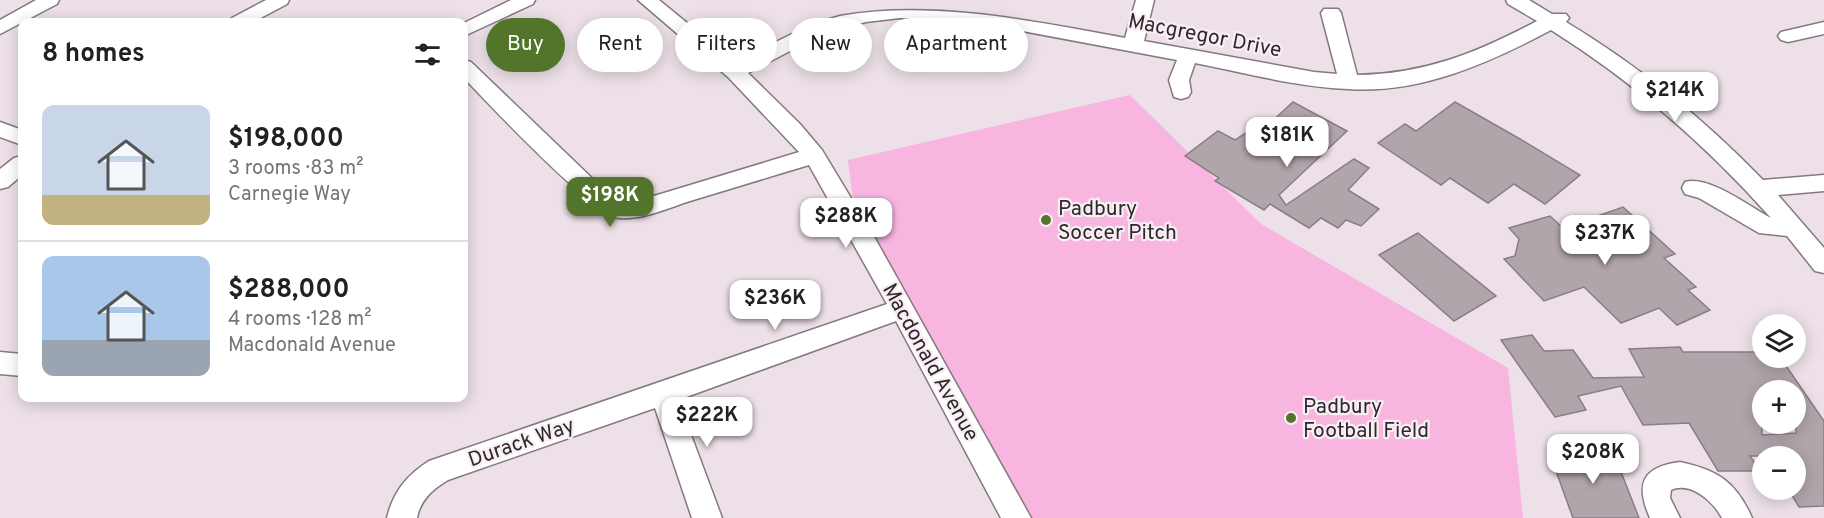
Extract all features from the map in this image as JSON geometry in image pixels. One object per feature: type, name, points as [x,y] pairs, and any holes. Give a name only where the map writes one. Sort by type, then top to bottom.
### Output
[{"type":"street","points":[[0,28],[50,0]]},
{"type":"street","points":[[235,18],[268,0]]},
{"type":"street","points":[[246,18],[280,0]]},
{"type":"street","points":[[468,28],[526,0]]},
{"type":"street","name":"Macdonald Avenue","points":[[647,0],[675,23]]},
{"type":"street","points":[[1134,41],[1145,0]]},
{"type":"street","points":[[1515,0],[1545,13],[1659,96],[1732,162],[1765,188],[1824,243]]},
{"type":"street","name":"Macgregor Drive","points":[[777,47],[802,36],[850,20],[960,6],[1134,41],[1348,78]]},
{"type":"street","points":[[1331,13],[1348,78]]},
{"type":"street","name":"Macgregor Drive","points":[[1134,41],[1188,56],[1296,76],[1406,80],[1444,71],[1486,55],[1545,13]]},
{"type":"street","points":[[1788,36],[1824,28]]},
{"type":"street","points":[[1181,92],[1179,80],[1188,56]]},
{"type":"street","points":[[468,71],[587,187],[618,210],[636,209],[665,201],[814,155]]},
{"type":"street","name":"Macdonald Avenue","points":[[735,72],[792,129],[814,155],[864,238],[1016,518]]},
{"type":"street","points":[[0,116],[18,121]]},
{"type":"street","points":[[0,129],[18,136]]},
{"type":"street","points":[[0,169],[18,156]]},
{"type":"street","points":[[0,182],[18,168]]},
{"type":"street","points":[[1765,188],[1824,183]]},
{"type":"street","points":[[1693,188],[1707,192],[1767,227],[1794,228]]},
{"type":"street","points":[[1765,188],[1824,264]]},
{"type":"street","name":"Durack Way","points":[[402,518],[411,495],[421,481],[439,470],[902,309]]},
{"type":"street","points":[[0,363],[18,364]]},
{"type":"street","points":[[663,394],[706,518]]},
{"type":"street","points":[[1665,518],[1657,505],[1655,494],[1657,484],[1664,477],[1674,474],[1695,478],[1716,488],[1727,499],[1737,518]]},
{"type":"shaded area","points":[[1130,95],[1261,224],[1508,368],[1523,518],[1031,518],[980,423],[934,356],[852,193],[848,160]]},
{"type":"building","points":[[1293,102],[1347,131],[1279,195],[1286,205],[1354,159],[1369,168],[1348,190],[1379,209],[1361,226],[1346,220],[1338,228],[1321,218],[1309,228],[1270,204],[1264,210],[1215,181],[1219,178],[1185,156],[1218,131],[1235,140],[1246,133],[1254,138]]},
{"type":"building","points":[[1455,102],[1580,175],[1545,204],[1514,184],[1488,203],[1450,178],[1441,185],[1378,143],[1405,124],[1416,131]]},
{"type":"building","points":[[1623,207],[1675,254],[1664,258],[1696,287],[1688,290],[1710,310],[1677,325],[1659,308],[1621,323],[1584,287],[1544,301],[1504,259],[1515,256],[1519,239],[1509,228],[1550,216],[1563,228]]},
{"type":"building","points":[[1418,233],[1496,296],[1454,321],[1379,255]]},
{"type":"building","points":[[1532,335],[1544,351],[1573,350],[1593,378],[1644,377],[1629,349],[1680,347],[1683,352],[1752,352],[1752,368],[1788,368],[1796,380],[1752,380],[1752,434],[1806,434],[1806,395],[1824,421],[1824,506],[1799,507],[1795,500],[1806,500],[1806,446],[1752,446],[1752,456],[1750,456],[1752,471],[1718,471],[1689,423],[1643,425],[1621,386],[1578,396],[1586,410],[1555,417],[1501,340]]},
{"type":"building","points":[[1548,449],[1614,454],[1639,518],[1573,518]]},
{"type":"place","name":"Padbury Soccer Pitch","points":[[1046,220]]},
{"type":"place","name":"Padbury Football Field","points":[[1291,418]]}]
